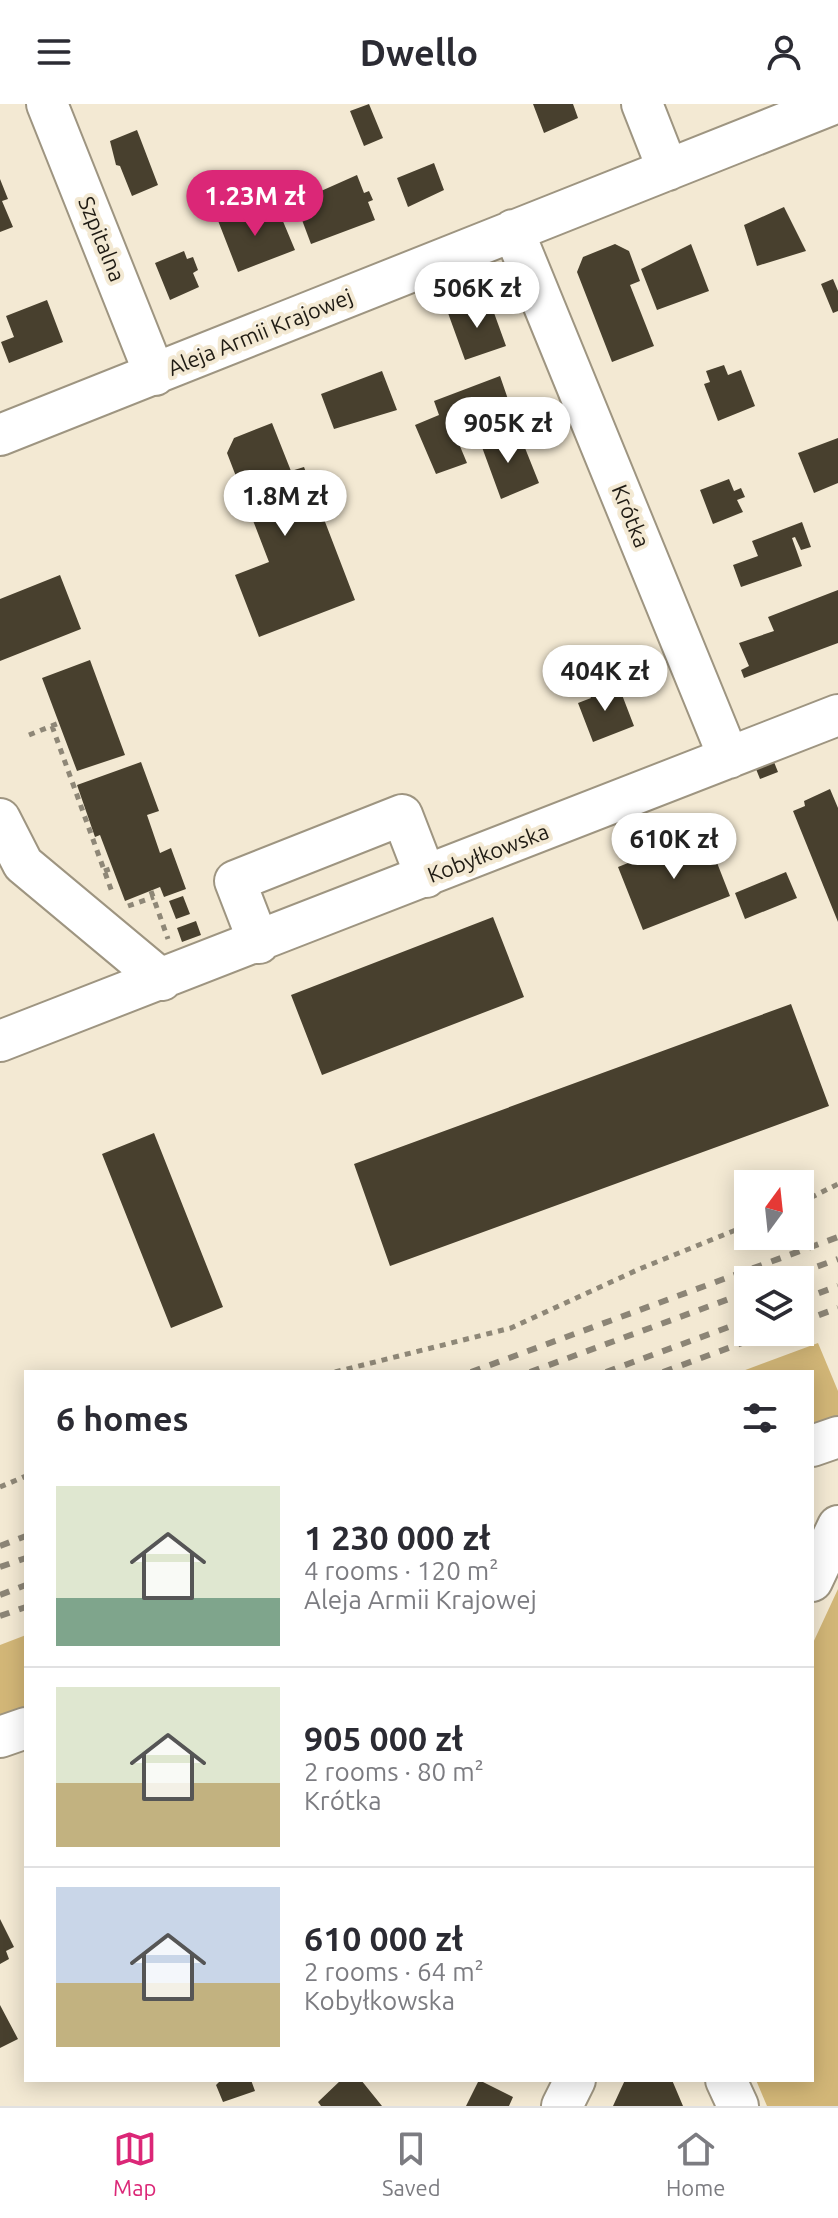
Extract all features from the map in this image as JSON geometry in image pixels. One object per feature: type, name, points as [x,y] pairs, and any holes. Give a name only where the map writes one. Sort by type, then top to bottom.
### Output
[{"type":"street","name":"Szpitalna","points":[[47,104],[155,375]]},
{"type":"street","points":[[642,104],[668,170]]},
{"type":"street","name":"Aleja Armii Krajowej","points":[[0,435],[833,104]]},
{"type":"street","name":"Krótka","points":[[513,230],[729,758]]},
{"type":"street","name":"Kobyłkowska","points":[[0,1041],[838,715]]},
{"type":"street","points":[[243,949],[235,881],[249,875],[402,815],[426,877]]},
{"type":"street","points":[[0,819],[23,864],[162,980]]},
{"type":"street","points":[[814,1445],[838,1437]]},
{"type":"street","points":[[814,1577],[838,1526]]},
{"type":"street","points":[[0,1737],[24,1729]]},
{"type":"street","points":[[562,2106],[574,2082]]},
{"type":"street","points":[[727,2082],[738,2106]]},
{"type":"path","points":[[29,735],[59,723]]},
{"type":"path","points":[[52,726],[113,897]]},
{"type":"path","points":[[104,871],[113,868]]},
{"type":"path","points":[[118,910],[154,897]]},
{"type":"path","points":[[814,1196],[838,1184]]},
{"type":"path","points":[[343,1370],[511,1328],[637,1270],[734,1231]]},
{"type":"path","points":[[0,1487],[24,1477]]},
{"type":"shaded area","points":[[818,1343],[838,1391],[838,1419],[814,1427],[814,1370],[745,1370]]},
{"type":"shaded area","points":[[838,1589],[838,2106],[767,2106],[757,2082],[814,2082],[814,1641]]},
{"type":"shaded area","points":[[24,1636],[24,1715],[0,1723],[0,1645]]},
{"type":"building","points":[[369,104],[383,138],[364,146],[350,111]]},
{"type":"building","points":[[533,104],[573,104],[578,118],[544,133]]},
{"type":"building","points":[[137,130],[158,185],[132,196],[120,166],[116,165],[110,141]]},
{"type":"building","points":[[434,163],[444,190],[408,207],[397,178]]},
{"type":"building","points":[[304,173],[312,195],[357,175],[364,193],[369,191],[373,200],[368,202],[375,220],[311,244],[287,180]]},
{"type":"building","points":[[0,179],[8,199],[2,201],[13,227],[0,232]]},
{"type":"building","points":[[277,207],[295,250],[238,272],[217,218],[241,208],[245,220]]},
{"type":"building","points":[[784,207],[806,251],[757,266],[744,225]]},
{"type":"building","points":[[615,244],[629,251],[640,281],[630,285],[654,346],[612,362],[577,272],[583,257]]},
{"type":"building","points":[[691,244],[709,291],[657,310],[641,269]]},
{"type":"building","points":[[184,251],[187,259],[193,257],[198,270],[193,273],[199,287],[170,300],[155,263]]},
{"type":"building","points":[[833,279],[838,291],[838,311],[833,313],[821,284]]},
{"type":"building","points":[[489,299],[506,346],[465,360],[448,313]]},
{"type":"building","points":[[47,300],[63,342],[9,363],[1,342],[14,337],[6,316]]},
{"type":"building","points":[[724,365],[728,375],[741,370],[755,406],[718,421],[704,384],[710,382],[706,371]]},
{"type":"building","points":[[382,371],[397,410],[334,429],[321,394]]},
{"type":"building","points":[[500,376],[510,405],[452,427],[467,463],[436,474],[415,425],[439,415],[434,401]]},
{"type":"building","points":[[272,423],[291,471],[304,467],[355,600],[259,637],[235,575],[269,562],[227,453],[234,438]]},
{"type":"building","points":[[503,429],[510,448],[523,443],[539,483],[501,499],[479,439]]},
{"type":"building","points":[[838,438],[838,483],[814,493],[798,453]]},
{"type":"building","points":[[729,479],[734,491],[741,488],[745,497],[737,500],[743,512],[713,524],[700,490]]},
{"type":"building","points":[[802,522],[811,547],[801,550],[795,537],[792,538],[802,566],[741,587],[733,565],[758,556],[752,541]]},
{"type":"building","points":[[60,575],[81,629],[0,661],[0,599]]},
{"type":"building","points":[[838,590],[838,643],[744,678],[741,670],[749,666],[739,643],[774,631],[768,617]]},
{"type":"building","points":[[90,660],[125,755],[77,771],[42,678]]},
{"type":"building","points":[[600,683],[604,693],[619,687],[634,726],[593,742],[578,703],[591,698],[586,688]]},
{"type":"building","points":[[141,762],[159,811],[147,815],[160,853],[171,848],[186,889],[164,897],[160,887],[125,901],[100,835],[95,837],[77,785]]},
{"type":"building","points":[[774,762],[778,772],[760,779],[756,769]]},
{"type":"building","points":[[830,789],[838,808],[838,922],[793,811],[805,806],[804,801]]},
{"type":"building","points":[[705,832],[730,896],[643,930],[618,867]]},
{"type":"building","points":[[786,872],[797,898],[745,919],[735,893]]},
{"type":"building","points":[[183,896],[190,914],[176,919],[169,901]]},
{"type":"building","points":[[493,917],[524,997],[322,1075],[291,995]]},
{"type":"building","points":[[196,921],[201,935],[182,942],[177,928]]},
{"type":"building","points":[[791,1004],[829,1106],[390,1266],[354,1164]]},
{"type":"building","points":[[154,1133],[223,1307],[171,1328],[102,1154]]},
{"type":"building","points":[[0,1919],[14,1947],[6,1951],[9,1959],[0,1964]]},
{"type":"building","points":[[0,2005],[18,2039],[0,2048]]},
{"type":"building","points":[[219,2082],[252,2082],[255,2091],[223,2102],[216,2085]]},
{"type":"building","points":[[339,2082],[363,2082],[382,2106],[321,2106],[318,2102]]},
{"type":"building","points":[[478,2082],[513,2097],[509,2106],[466,2106]]},
{"type":"building","points":[[624,2082],[673,2082],[683,2106],[613,2106]]},
{"type":"railway","points":[[476,1370],[838,1237]]},
{"type":"railway","points":[[814,1268],[838,1259]]},
{"type":"railway","points":[[814,1295],[838,1286]]},
{"type":"railway","points":[[535,1370],[734,1297]]},
{"type":"railway","points":[[814,1317],[838,1308]]},
{"type":"railway","points":[[611,1370],[734,1325]]},
{"type":"railway","points":[[668,1370],[734,1346]]},
{"type":"railway","points":[[0,1546],[24,1537]]},
{"type":"railway","points":[[0,1567],[24,1559]]},
{"type":"railway","points":[[0,1595],[24,1586]]},
{"type":"railway","points":[[0,1616],[24,1608]]}]
